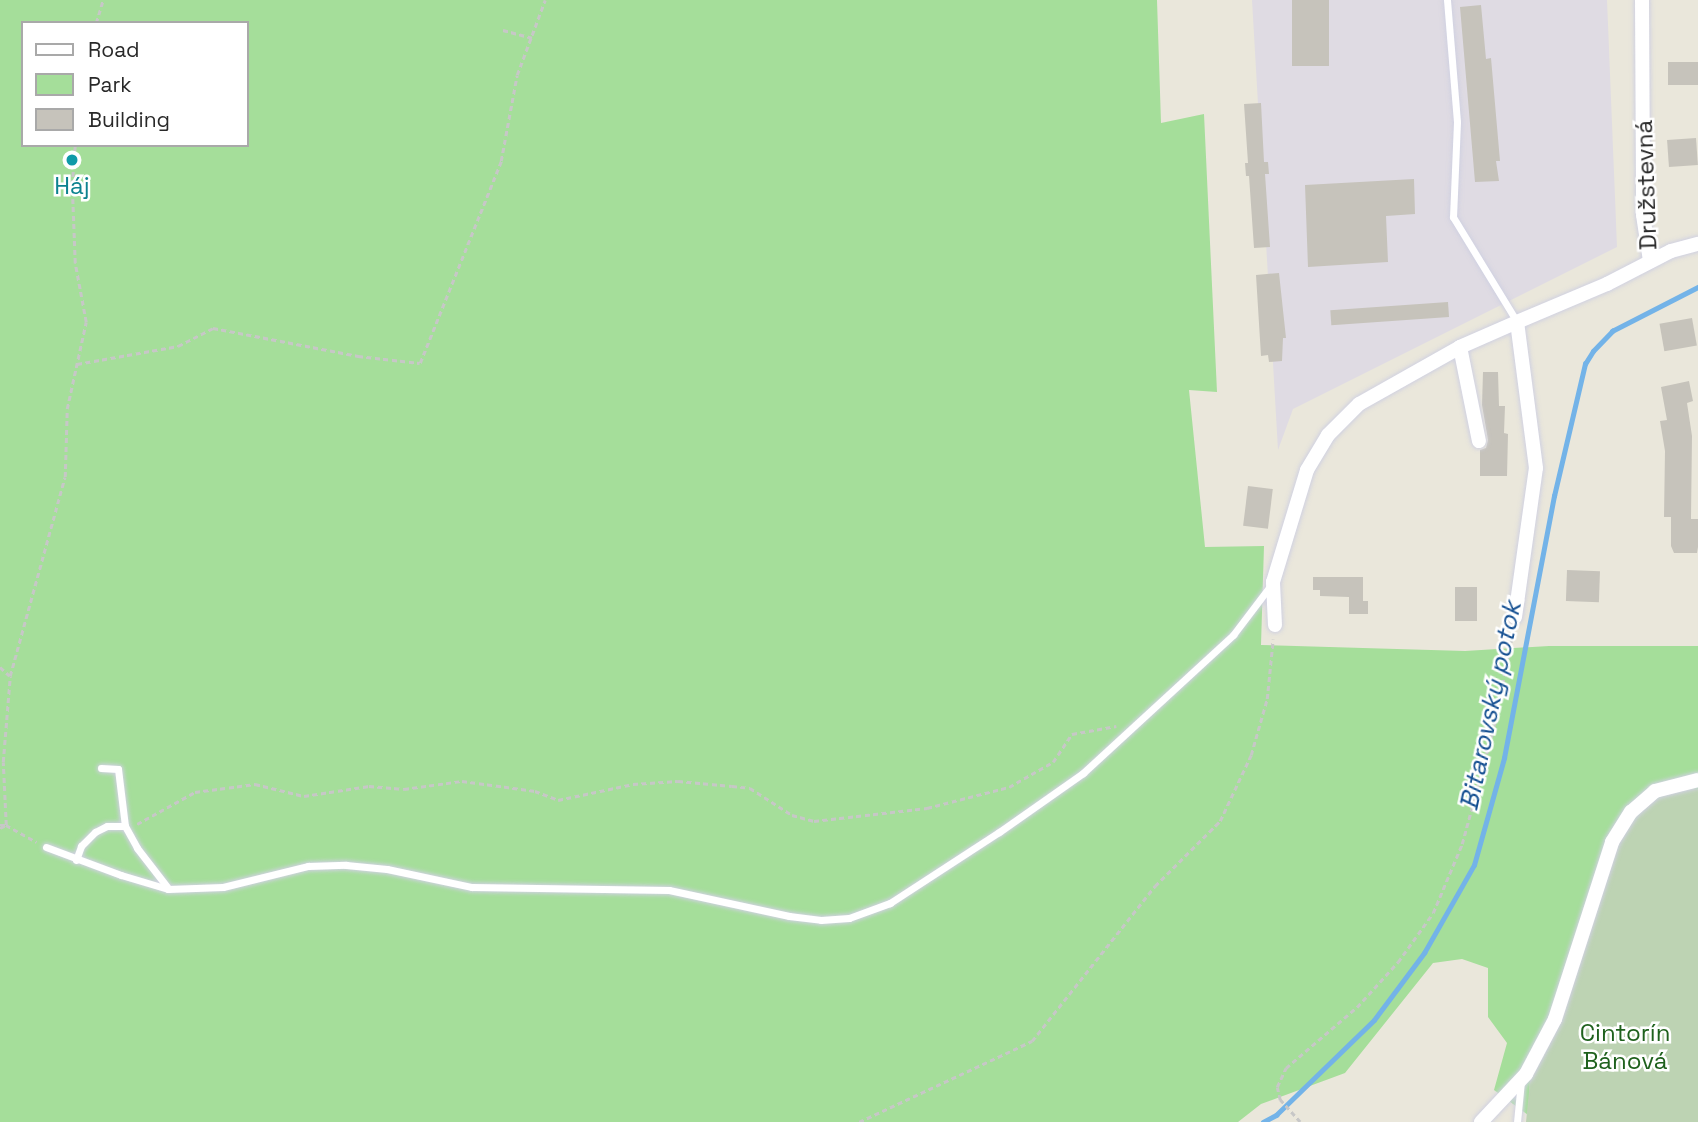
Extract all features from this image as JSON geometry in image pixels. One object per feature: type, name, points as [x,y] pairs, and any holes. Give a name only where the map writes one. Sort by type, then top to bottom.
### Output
[{"type":"street","name":"Družstevná","points":[[1275,625],[1273,582],[1307,470],[1328,435],[1359,404],[1460,347],[1607,284],[1650,261],[1643,215],[1642,0]]},
{"type":"street","points":[[1650,261],[1671,251],[1698,244]]},
{"type":"street","points":[[1515,617],[1536,468],[1517,321]]},
{"type":"street","points":[[1460,347],[1479,441]]},
{"type":"street","points":[[1481,1122],[1521,1079],[1555,1019],[1612,842],[1631,811],[1655,791],[1698,780]]},
{"type":"lane","points":[[1447,0],[1457,122],[1453,217],[1517,321]]},
{"type":"lane","points":[[46,847],[76,860],[168,889],[223,887],[308,866],[346,864],[387,869],[472,887],[669,890],[789,916],[821,920],[849,918],[890,903],[1083,773],[1233,635],[1273,582]]},
{"type":"lane","points":[[101,768],[118,769],[125,826],[137,848],[168,889]]},
{"type":"lane","points":[[76,860],[81,846],[95,832],[107,826],[125,826]]},
{"type":"lane","points":[[1517,1122],[1521,1079]]},
{"type":"path","points":[[97,21],[103,0]]},
{"type":"path","points":[[77,364],[178,346],[213,328],[358,356],[420,363],[501,161],[517,75],[545,0]]},
{"type":"path","points":[[503,30],[532,38]]},
{"type":"path","points":[[6,825],[3,762],[10,676],[65,477],[66,409],[86,322],[75,263],[72,185],[75,147]]},
{"type":"path","points":[[1300,1122],[1280,1100],[1277,1087],[1286,1068],[1357,1007],[1398,962],[1433,913],[1462,844],[1494,726],[1515,617]]},
{"type":"path","points":[[859,1122],[1032,1041],[1155,886],[1220,821],[1255,744],[1266,699],[1275,625]]},
{"type":"path","points":[[0,667],[10,676]]},
{"type":"path","points":[[125,826],[139,824],[195,792],[255,784],[304,796],[369,786],[404,789],[463,781],[535,791],[558,800],[633,784],[678,782],[750,788],[792,815],[814,821],[927,807],[1009,787],[1053,762],[1072,734],[1136,723]]},
{"type":"path","points":[[0,827],[6,825],[46,847]]},
{"type":"shaded area","points":[[1252,0],[1607,0],[1617,247],[1293,409],[1278,450]]},
{"type":"green space","points":[[0,0],[1157,0],[1161,123],[1204,114],[1217,392],[1189,390],[1205,547],[1264,546],[1261,645],[1465,651],[1549,646],[1698,646],[1698,789],[1679,789],[1567,1000],[1530,1081],[1528,1115],[1494,1090],[1507,1043],[1488,1017],[1488,968],[1462,959],[1433,963],[1345,1073],[1261,1104],[1238,1122],[0,1122]]},
{"type":"green space","name":"Cintorín Bánová","points":[[1679,789],[1698,789],[1698,1122],[1526,1122],[1530,1081],[1567,1000],[1616,846],[1646,804]]},
{"type":"building","points":[[1292,0],[1329,0],[1329,66],[1292,66]]},
{"type":"building","points":[[1481,5],[1486,59],[1491,58],[1500,161],[1496,161],[1499,181],[1475,182],[1460,7]]},
{"type":"building","points":[[1668,62],[1698,62],[1698,85],[1668,85]]},
{"type":"building","points":[[1261,103],[1264,162],[1268,162],[1269,174],[1265,174],[1270,247],[1254,248],[1249,176],[1246,176],[1245,163],[1248,163],[1244,104]]},
{"type":"building","points":[[1696,138],[1698,165],[1669,167],[1667,140]]},
{"type":"building","points":[[1414,179],[1415,214],[1386,216],[1388,262],[1308,267],[1305,185]]},
{"type":"building","points":[[1279,273],[1286,338],[1283,338],[1282,361],[1269,362],[1268,355],[1261,356],[1256,275]]},
{"type":"building","points":[[1448,302],[1449,317],[1331,325],[1330,310]]},
{"type":"building","points":[[1692,318],[1697,346],[1664,351],[1660,324]]},
{"type":"building","points":[[1483,372],[1498,372],[1499,406],[1505,406],[1504,433],[1508,434],[1507,476],[1480,476],[1480,450],[1486,448],[1488,440],[1482,405]]},
{"type":"building","points":[[1689,381],[1693,401],[1687,403],[1692,436],[1691,519],[1698,519],[1698,547],[1697,553],[1674,553],[1671,546],[1671,517],[1664,517],[1665,451],[1660,421],[1667,420],[1661,387]]},
{"type":"building","points":[[1248,486],[1273,489],[1268,529],[1243,526]]},
{"type":"building","points":[[1567,570],[1600,571],[1599,602],[1566,601]]},
{"type":"building","points":[[1313,577],[1363,577],[1363,601],[1368,601],[1368,614],[1349,614],[1349,597],[1320,596],[1320,590],[1313,590]]},
{"type":"building","points":[[1455,587],[1477,587],[1477,621],[1455,621]]},
{"type":"waterway","name":"Bitarovský potok","points":[[1263,1122],[1276,1115],[1374,1020],[1424,953],[1474,865],[1504,758],[1554,496],[1585,364],[1612,331],[1698,287]]},
{"type":"place","name":"Háj","points":[[72,160]]}]
